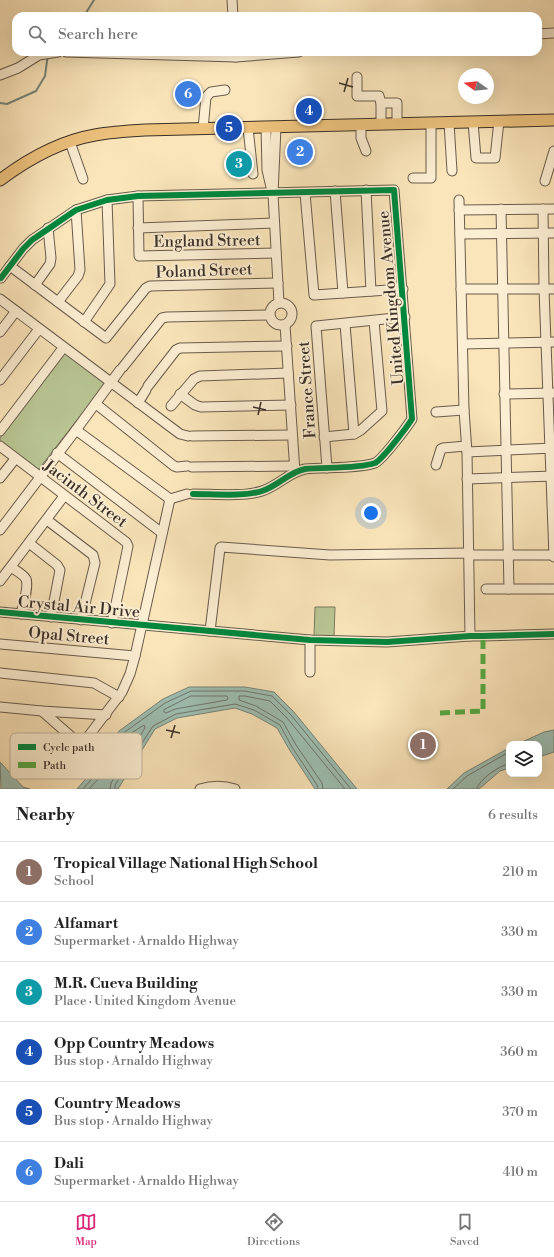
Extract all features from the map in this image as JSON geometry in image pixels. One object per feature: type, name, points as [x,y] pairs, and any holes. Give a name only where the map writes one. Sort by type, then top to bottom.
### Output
[{"type":"main road","points":[[0,180],[17,167],[58,146],[93,135],[114,132],[554,120]]},
{"type":"street","points":[[232,0],[234,12]]},
{"type":"street","points":[[542,34],[554,33]]},
{"type":"street","points":[[0,75],[18,68],[37,56]]},
{"type":"street","points":[[357,77],[357,96],[379,96],[381,103],[381,124]]},
{"type":"street","points":[[203,129],[206,97],[211,92],[225,90]]},
{"type":"street","points":[[381,103],[397,103],[397,124]]},
{"type":"street","points":[[473,122],[476,158],[495,158],[499,121]]},
{"type":"street","points":[[413,178],[431,178],[430,123]]},
{"type":"street","points":[[450,123],[452,171]]},
{"type":"street","points":[[361,125],[361,138],[366,151]]},
{"type":"street","points":[[271,127],[267,170],[273,194],[279,304]]},
{"type":"street","points":[[248,128],[253,174]]},
{"type":"street","points":[[70,142],[83,179]]},
{"type":"street","points":[[545,181],[554,151]]},
{"type":"street","points":[[366,190],[372,291]]},
{"type":"street","name":"United Kingdom Avenue","points":[[1,278],[23,248],[48,228],[76,210],[107,200],[138,196],[394,190],[412,419],[402,434],[376,462],[327,468]]},
{"type":"street","points":[[335,191],[343,293]]},
{"type":"street","points":[[305,193],[314,295],[402,288]]},
{"type":"street","points":[[138,196],[138,228],[274,223]]},
{"type":"street","points":[[84,322],[110,284],[107,200]]},
{"type":"street","points":[[459,200],[470,636]]},
{"type":"street","points":[[501,209],[509,589]]},
{"type":"street","points":[[210,631],[221,546],[330,555],[468,553],[473,555],[554,556],[550,342],[544,289],[543,209]]},
{"type":"street","points":[[459,210],[554,209]]},
{"type":"street","points":[[58,302],[78,276],[80,270],[76,210]]},
{"type":"street","points":[[35,285],[50,264],[52,258],[48,228]]},
{"type":"street","name":"England Street","points":[[138,228],[139,256],[276,253]]},
{"type":"street","points":[[460,234],[554,233]]},
{"type":"street","name":"Poland Street","points":[[10,266],[106,338],[146,288],[150,286],[278,283]]},
{"type":"street","points":[[462,289],[554,289]]},
{"type":"street","points":[[0,299],[180,434],[190,436],[292,436]]},
{"type":"street","points":[[279,304],[286,305],[292,313],[290,320],[285,325],[275,324],[270,315],[272,309],[279,304]]},
{"type":"street","points":[[0,332],[16,311]]},
{"type":"street","points":[[0,530],[122,368],[162,318],[270,315]]},
{"type":"street","name":"France Street","points":[[327,468],[316,326],[405,317]]},
{"type":"street","points":[[324,437],[354,434],[361,430],[382,411],[374,321]]},
{"type":"street","points":[[345,324],[354,434]]},
{"type":"street","points":[[285,325],[294,469]]},
{"type":"street","points":[[0,380],[39,329]]},
{"type":"street","points":[[462,344],[550,342]]},
{"type":"street","points":[[138,403],[147,388],[176,350],[180,348],[287,346]]},
{"type":"street","points":[[0,431],[64,348]]},
{"type":"street","points":[[162,420],[180,394],[194,379],[200,376],[288,373]]},
{"type":"street","points":[[504,394],[551,393]]},
{"type":"street","points":[[180,394],[195,405],[201,406],[291,405]]},
{"type":"street","points":[[96,404],[174,466],[304,470],[327,468]]},
{"type":"street","points":[[436,412],[464,410]]},
{"type":"street","points":[[76,430],[170,499]]},
{"type":"street","name":"Jacinth Street","points":[[0,446],[15,459],[123,539],[128,546],[112,622]]},
{"type":"street","points":[[436,465],[441,449],[443,448],[506,451],[552,448]]},
{"type":"street","points":[[58,453],[162,533]]},
{"type":"street","points":[[0,478],[15,459]]},
{"type":"street","points":[[170,499],[190,494],[250,493],[261,491],[270,488],[294,469]]},
{"type":"street","points":[[467,479],[552,476]]},
{"type":"street","points":[[0,581],[64,496]]},
{"type":"street","points":[[91,733],[119,697],[127,683],[135,656],[170,499]]},
{"type":"street","points":[[47,520],[94,556],[94,564],[81,620]]},
{"type":"street","points":[[29,543],[56,564],[60,570],[51,617]]},
{"type":"street","points":[[11,567],[26,579],[27,585],[21,614]]},
{"type":"street","points":[[486,589],[554,589]]},
{"type":"street","name":"Crystal Air Drive","points":[[0,612],[310,640],[387,642],[470,636],[554,634]]},
{"type":"street","points":[[310,640],[310,672]]},
{"type":"street","name":"Opal Street","points":[[0,644],[135,656]]},
{"type":"street","points":[[0,673],[94,683],[119,697]]},
{"type":"street","points":[[0,707],[106,715]]},
{"type":"street","points":[[42,711],[67,733]]},
{"type":"street","points":[[200,789],[222,785],[235,789]]},
{"type":"green space","points":[[65,353],[105,384],[38,470],[0,441],[0,438]]},
{"type":"green space","points":[[315,607],[335,607],[334,637],[314,636]]},
{"type":"water","points":[[189,687],[245,687],[274,692],[294,712],[357,789],[315,789],[277,728],[252,714],[235,708],[177,718],[155,729],[142,750],[142,733],[118,733],[163,699]]},
{"type":"water","points":[[554,730],[554,752],[542,756],[542,741],[524,741],[544,732]]},
{"type":"water","points":[[506,750],[506,769],[500,771],[479,789],[447,789],[464,773]]},
{"type":"water","points":[[0,762],[10,773],[10,779],[16,779],[23,787],[30,789],[1,789]]},
{"type":"water","points":[[86,779],[124,779],[118,789],[77,789]]},
{"type":"waterway","points":[[86,12],[94,0]]},
{"type":"waterway","points":[[0,103],[7,104],[36,91],[45,76],[48,57]]},
{"type":"marked path","points":[[440,713],[483,711],[483,636]]},
{"type":"cycle path","points":[[1,278],[23,249],[32,240],[76,210],[107,200],[138,196],[394,190],[412,419],[400,436],[375,463],[350,467],[305,469],[294,473],[268,489],[254,493],[237,495],[193,494]]},
{"type":"cycle path","points":[[0,612],[310,640],[387,642],[470,636],[554,634]]},
{"type":"place","name":"Dali","points":[[188,94]]},
{"type":"place","name":"Opp Country Meadows","points":[[309,111]]},
{"type":"place","name":"Country Meadows","points":[[229,128]]},
{"type":"place","name":"Alfamart","points":[[300,152]]},
{"type":"place","name":"M.R. Cueva Building","points":[[239,164]]},
{"type":"place","name":"Tropical Village National High School","points":[[423,745]]}]
